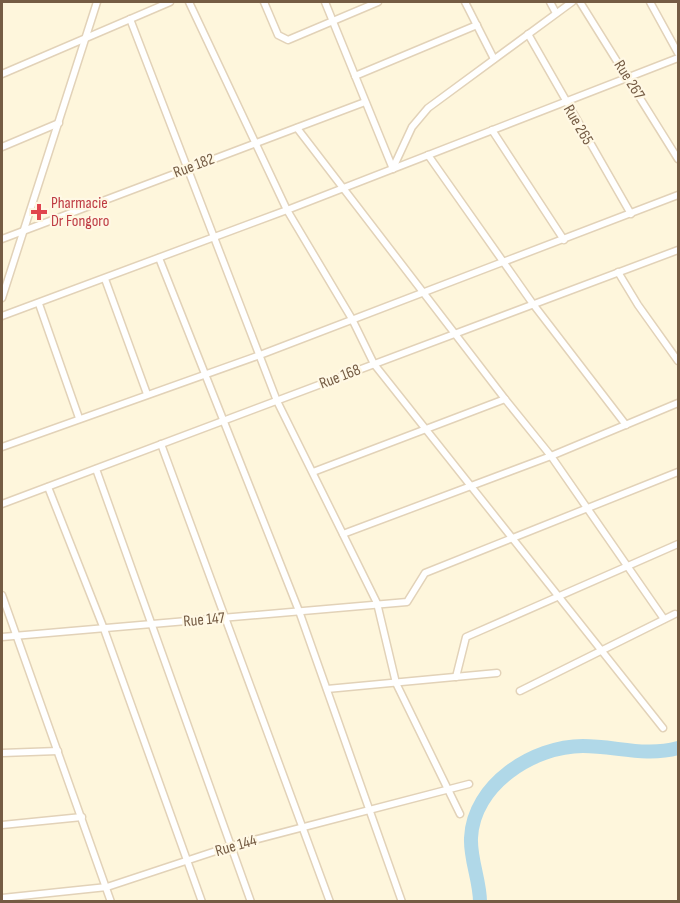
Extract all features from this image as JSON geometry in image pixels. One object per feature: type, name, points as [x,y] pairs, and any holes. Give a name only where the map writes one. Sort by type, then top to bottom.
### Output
[{"type":"street","points":[[2,298],[97,2]]},
{"type":"street","points":[[2,74],[170,2]]},
{"type":"street","points":[[189,2],[257,142],[287,210],[352,319],[374,364],[663,728]]},
{"type":"street","points":[[264,2],[278,35],[288,40],[378,2]]},
{"type":"street","points":[[325,2],[393,169]]},
{"type":"street","points":[[465,2],[494,59]]},
{"type":"street","points":[[550,2],[556,13]]},
{"type":"street","points":[[393,169],[412,127],[428,108],[573,2]]},
{"type":"street","name":"Rue 267","points":[[580,2],[678,159]]},
{"type":"street","points":[[650,2],[678,53]]},
{"type":"street","points":[[130,19],[277,401],[377,603],[396,683],[460,814]]},
{"type":"street","points":[[355,76],[477,25]]},
{"type":"street","name":"Rue 265","points":[[528,34],[631,214]]},
{"type":"street","points":[[2,316],[287,210],[678,58]]},
{"type":"street","name":"Rue 182","points":[[2,239],[365,102]]},
{"type":"street","points":[[2,147],[59,123]]},
{"type":"street","points":[[297,128],[454,334],[551,456],[664,619]]},
{"type":"street","points":[[492,130],[564,240]]},
{"type":"street","points":[[428,155],[533,304],[626,424]]},
{"type":"street","points":[[2,447],[260,355],[678,195]]},
{"type":"street","name":"Rue 168","points":[[2,504],[678,250]]},
{"type":"street","points":[[159,258],[299,611],[402,902]]},
{"type":"street","points":[[618,272],[678,361]]},
{"type":"street","points":[[105,279],[147,394]]},
{"type":"street","points":[[39,304],[79,418]]},
{"type":"street","points":[[313,472],[505,399]]},
{"type":"street","points":[[343,534],[551,456],[678,403]]},
{"type":"street","points":[[162,444],[330,902]]},
{"type":"street","points":[[96,469],[252,902]]},
{"type":"street","points":[[513,538],[678,472]]},
{"type":"street","points":[[48,487],[104,629],[189,860],[202,902]]},
{"type":"street","name":"Rue 147","points":[[2,637],[407,602],[425,573],[513,538]]},
{"type":"street","points":[[456,677],[466,637],[628,568],[678,544]]},
{"type":"street","points":[[2,594],[111,902]]},
{"type":"street","points":[[520,692],[675,614]]},
{"type":"street","points":[[327,690],[497,673]]},
{"type":"street","points":[[2,753],[58,751]]},
{"type":"street","name":"Rue 144","points":[[2,898],[33,898],[107,887],[231,846],[469,784]]},
{"type":"street","points":[[2,825],[82,818]]},
{"type":"waterway","points":[[480,902],[471,846],[474,819],[482,801],[509,772],[526,761],[564,748],[595,746],[654,751],[678,748]]},
{"type":"place","name":"Pharmacie Dr Fongoro","points":[[39,212]]}]
